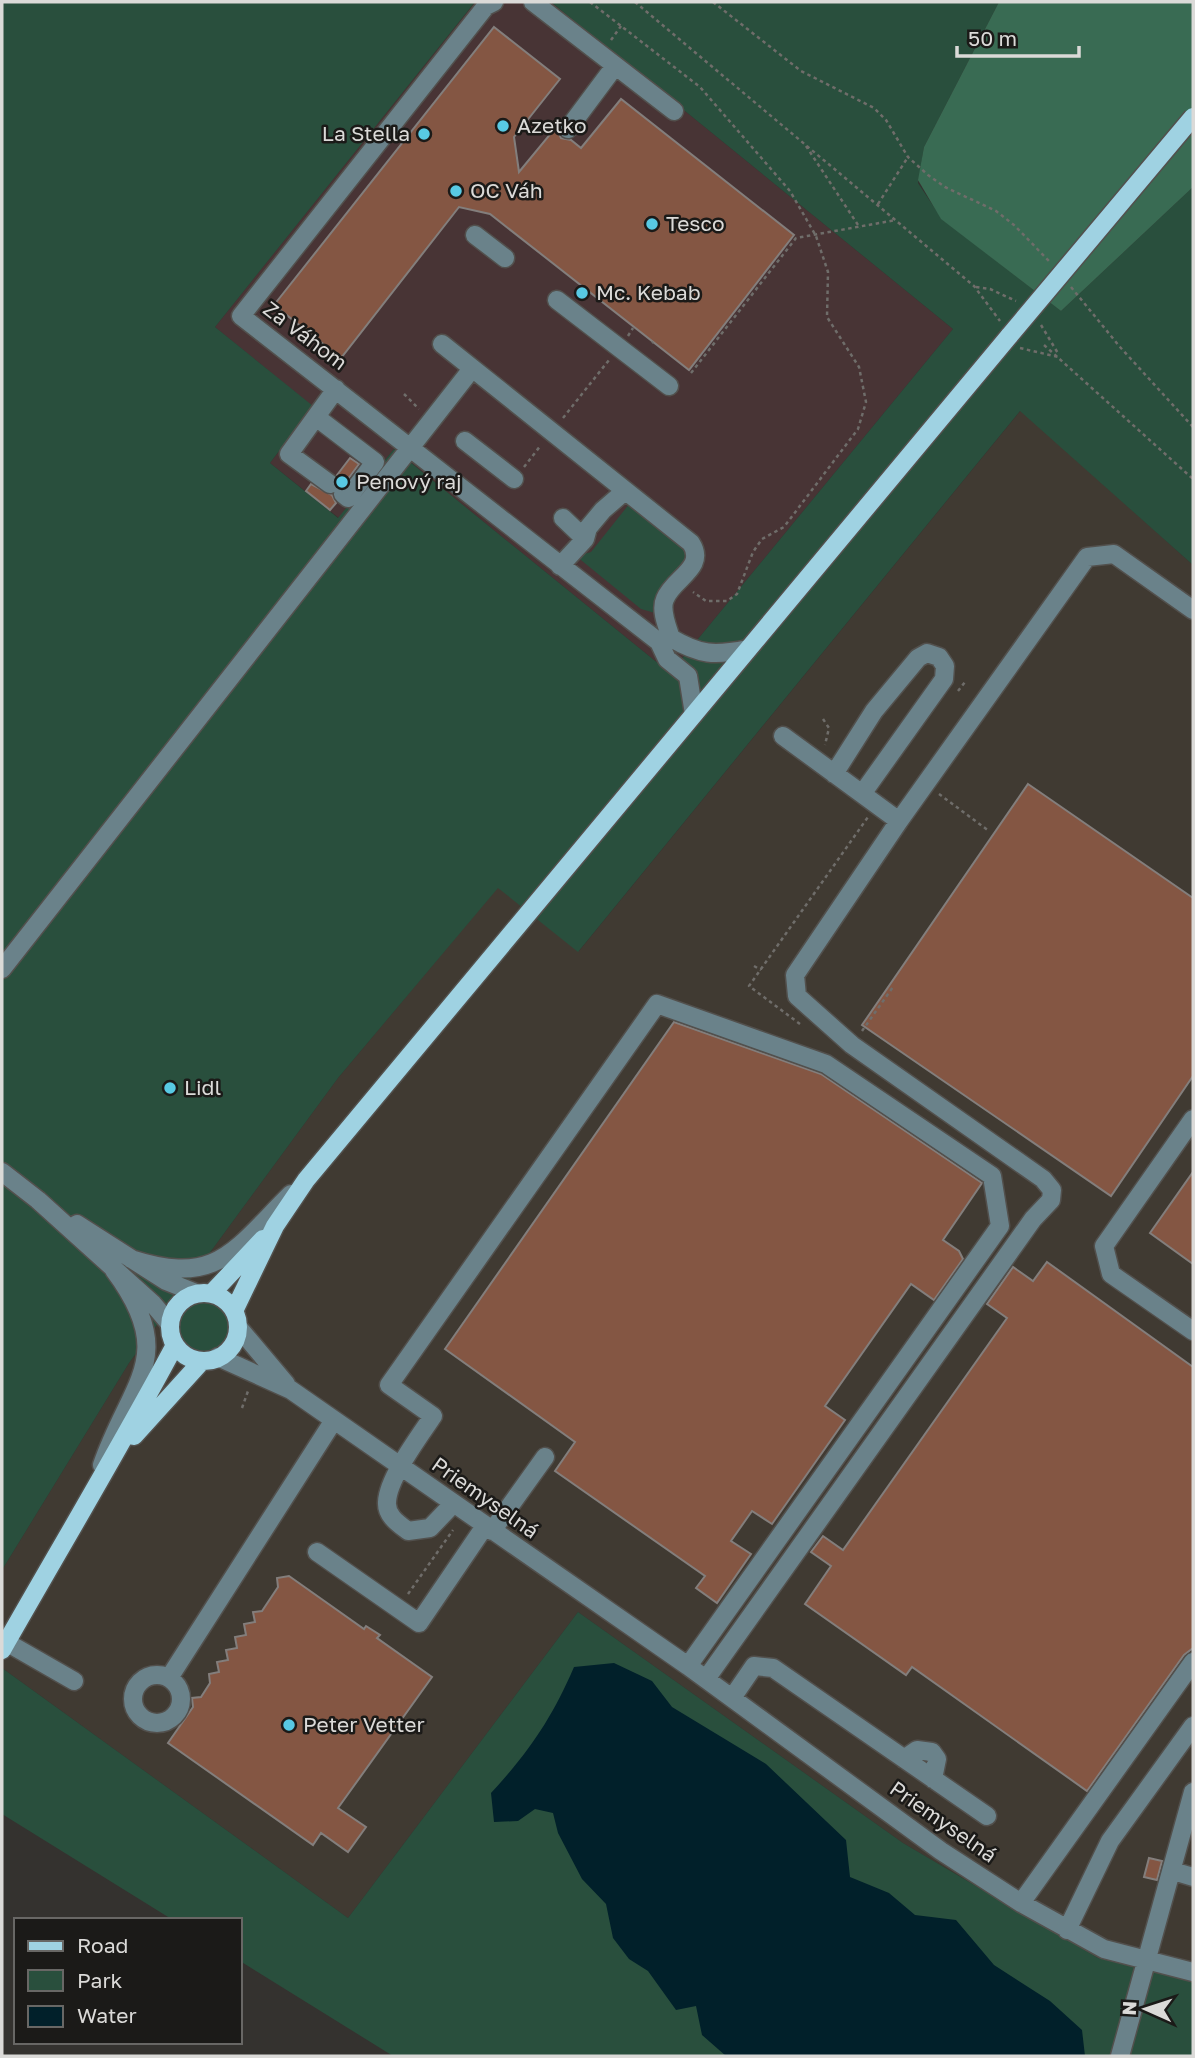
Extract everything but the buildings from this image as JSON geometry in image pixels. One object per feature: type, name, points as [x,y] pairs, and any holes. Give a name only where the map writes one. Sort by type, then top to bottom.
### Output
[{"type":"main road","points":[[116,1457],[210,1359],[233,1343],[236,1319],[275,1226],[306,1180],[1193,117]]},
{"type":"main road","points":[[210,1359],[186,1356],[175,1345],[170,1324],[178,1304],[204,1293],[275,1226]]},
{"type":"main road","points":[[204,1293],[226,1301],[236,1319]]},
{"type":"main road","points":[[4,1646],[94,1490],[116,1457],[175,1345]]},
{"type":"street","name":"Za Váhom","points":[[494,2],[486,6],[241,316],[560,566],[665,640]]},
{"type":"street","points":[[533,2],[674,111]]},
{"type":"street","points":[[568,129],[615,66]]},
{"type":"street","points":[[475,235],[505,258]]},
{"type":"street","points":[[557,300],[669,386]]},
{"type":"street","points":[[442,344],[551,433],[621,497],[691,543],[697,552],[696,561],[664,599],[663,614],[667,659],[688,676],[694,714]]},
{"type":"street","points":[[2,969],[471,370]]},
{"type":"street","points":[[316,417],[375,462],[348,498],[289,454],[316,417],[337,389]]},
{"type":"street","points":[[465,441],[514,479]]},
{"type":"street","points":[[560,566],[585,539],[597,536],[613,517],[621,497]]},
{"type":"street","points":[[563,518],[585,539]]},
{"type":"street","points":[[706,1679],[1033,1219],[1051,1200],[1052,1190],[1043,1179],[852,1045],[797,996],[795,975],[899,821],[1087,557],[1114,554],[1193,610]]},
{"type":"street","points":[[665,640],[695,652],[722,654],[748,649]]},
{"type":"street","points":[[834,774],[874,711],[918,658],[927,653],[939,657],[945,666],[944,680],[862,794]]},
{"type":"street","points":[[783,736],[899,821]]},
{"type":"street","points":[[453,1504],[430,1528],[408,1531],[392,1520],[387,1503],[400,1466],[433,1416],[389,1385],[657,1004],[826,1064],[992,1176],[1000,1226],[688,1666]]},
{"type":"street","points":[[1193,1119],[1104,1246],[1111,1274],[1193,1331]]},
{"type":"street","points":[[2,1172],[38,1200],[170,1324]]},
{"type":"street","points":[[131,1259],[161,1269],[183,1271],[207,1267],[227,1257],[306,1180]]},
{"type":"street","points":[[38,1200],[166,1281],[204,1293]]},
{"type":"street","points":[[94,1490],[115,1432],[146,1367],[145,1328],[134,1298],[114,1270]]},
{"type":"street","name":"Priemyselná","points":[[236,1319],[291,1390]]},
{"type":"street","name":"Priemyselná","points":[[210,1359],[291,1390],[688,1666],[942,1851],[1021,1903],[1104,1950],[1193,1972]]},
{"type":"street","points":[[169,1678],[334,1420]]},
{"type":"street","points":[[317,1552],[419,1623],[545,1457]]},
{"type":"street","points":[[4,1646],[74,1681]]},
{"type":"street","points":[[1021,1903],[1193,1662]]},
{"type":"street","points":[[732,1698],[754,1666],[773,1668],[904,1759],[916,1750],[932,1752],[937,1759],[933,1779],[987,1816]]},
{"type":"street","points":[[1067,1930],[1110,1841],[1193,1726]]},
{"type":"street","points":[[1121,2056],[1193,1792]]},
{"type":"street","points":[[1173,1871],[1193,1877]]},
{"type":"path","points":[[590,2],[700,87],[790,191],[816,236],[828,272],[827,317],[859,367],[866,402],[858,429],[784,527],[762,539],[753,552],[737,594],[727,601],[706,601],[680,581]]},
{"type":"path","points":[[635,2],[982,294],[1011,336],[1061,358]]},
{"type":"path","points":[[713,2],[801,71],[873,108],[886,120],[908,157],[945,187],[996,211],[1014,225],[1051,264]]},
{"type":"path","points":[[803,141],[860,228]]},
{"type":"path","points":[[878,204],[908,157]]},
{"type":"path","points":[[691,373],[796,238],[897,220]]},
{"type":"path","points":[[1066,281],[1120,347],[1193,427]]},
{"type":"path","points":[[514,479],[633,328]]},
{"type":"path","points":[[1044,345],[1193,479]]},
{"type":"path","points":[[404,394],[425,414]]},
{"type":"path","points":[[823,719],[829,728]]},
{"type":"path","points":[[802,1025],[749,986],[868,817]]},
{"type":"path","points":[[754,966],[761,970]]},
{"type":"path","points":[[852,1045],[893,987]]},
{"type":"path","points":[[242,1408],[248,1391]]},
{"type":"path","points":[[398,1609],[453,1530]]},
{"type":"shaded area","points":[[475,2],[551,2],[953,329],[670,673],[394,449],[339,518],[270,463],[313,407],[215,327]]},
{"type":"shaded area","points":[[1021,410],[1193,565],[1193,1982],[1098,1958],[903,1843],[578,1612],[348,1918],[2,1668],[2,1570],[129,1363],[338,1078],[498,887],[579,951]]},
{"type":"green space","points":[[2,2],[475,2],[215,327],[313,406],[270,463],[338,518],[394,449],[670,673],[953,329],[551,2],[999,2],[924,147],[918,183],[942,219],[1061,311],[1193,187],[1193,565],[1020,411],[578,952],[498,888],[338,1078],[129,1363],[2,1570]]},
{"type":"green space","points":[[999,2],[1193,2],[1193,187],[1061,311],[941,219],[918,180],[924,147]]},
{"type":"green space","points":[[630,503],[685,548],[682,565],[660,596],[655,613],[641,609],[576,556],[591,552]]},
{"type":"green space","points":[[204,1301],[221,1309],[229,1326],[221,1343],[204,1351],[187,1343],[179,1326],[187,1309]]},
{"type":"green space","points":[[578,1612],[903,1843],[1098,1958],[1193,1982],[1193,2056],[393,2056],[242,1962],[242,1918],[170,1918],[2,1814],[2,1668],[348,1918]]},
{"type":"water","points":[[614,1663],[652,1681],[672,1707],[766,1764],[846,1840],[850,1877],[889,1893],[915,1915],[956,1920],[994,1965],[1050,2001],[1082,2030],[1085,2056],[726,2056],[702,2035],[696,2006],[676,2010],[648,1971],[629,1959],[613,1938],[606,1904],[582,1879],[558,1833],[553,1813],[535,1809],[518,1821],[494,1822],[491,1793],[538,1734],[574,1667]]},
{"type":"place","name":"Azetko","points":[[503,126]]},
{"type":"place","name":"La Stella","points":[[424,134]]},
{"type":"place","name":"OC Váh","points":[[456,191]]},
{"type":"place","name":"Tesco","points":[[652,224]]},
{"type":"place","name":"Mc. Kebab","points":[[582,293]]},
{"type":"place","name":"Penový raj","points":[[342,482]]},
{"type":"place","name":"Lidl","points":[[170,1088]]},
{"type":"place","name":"Peter Vetter","points":[[289,1725]]}]
